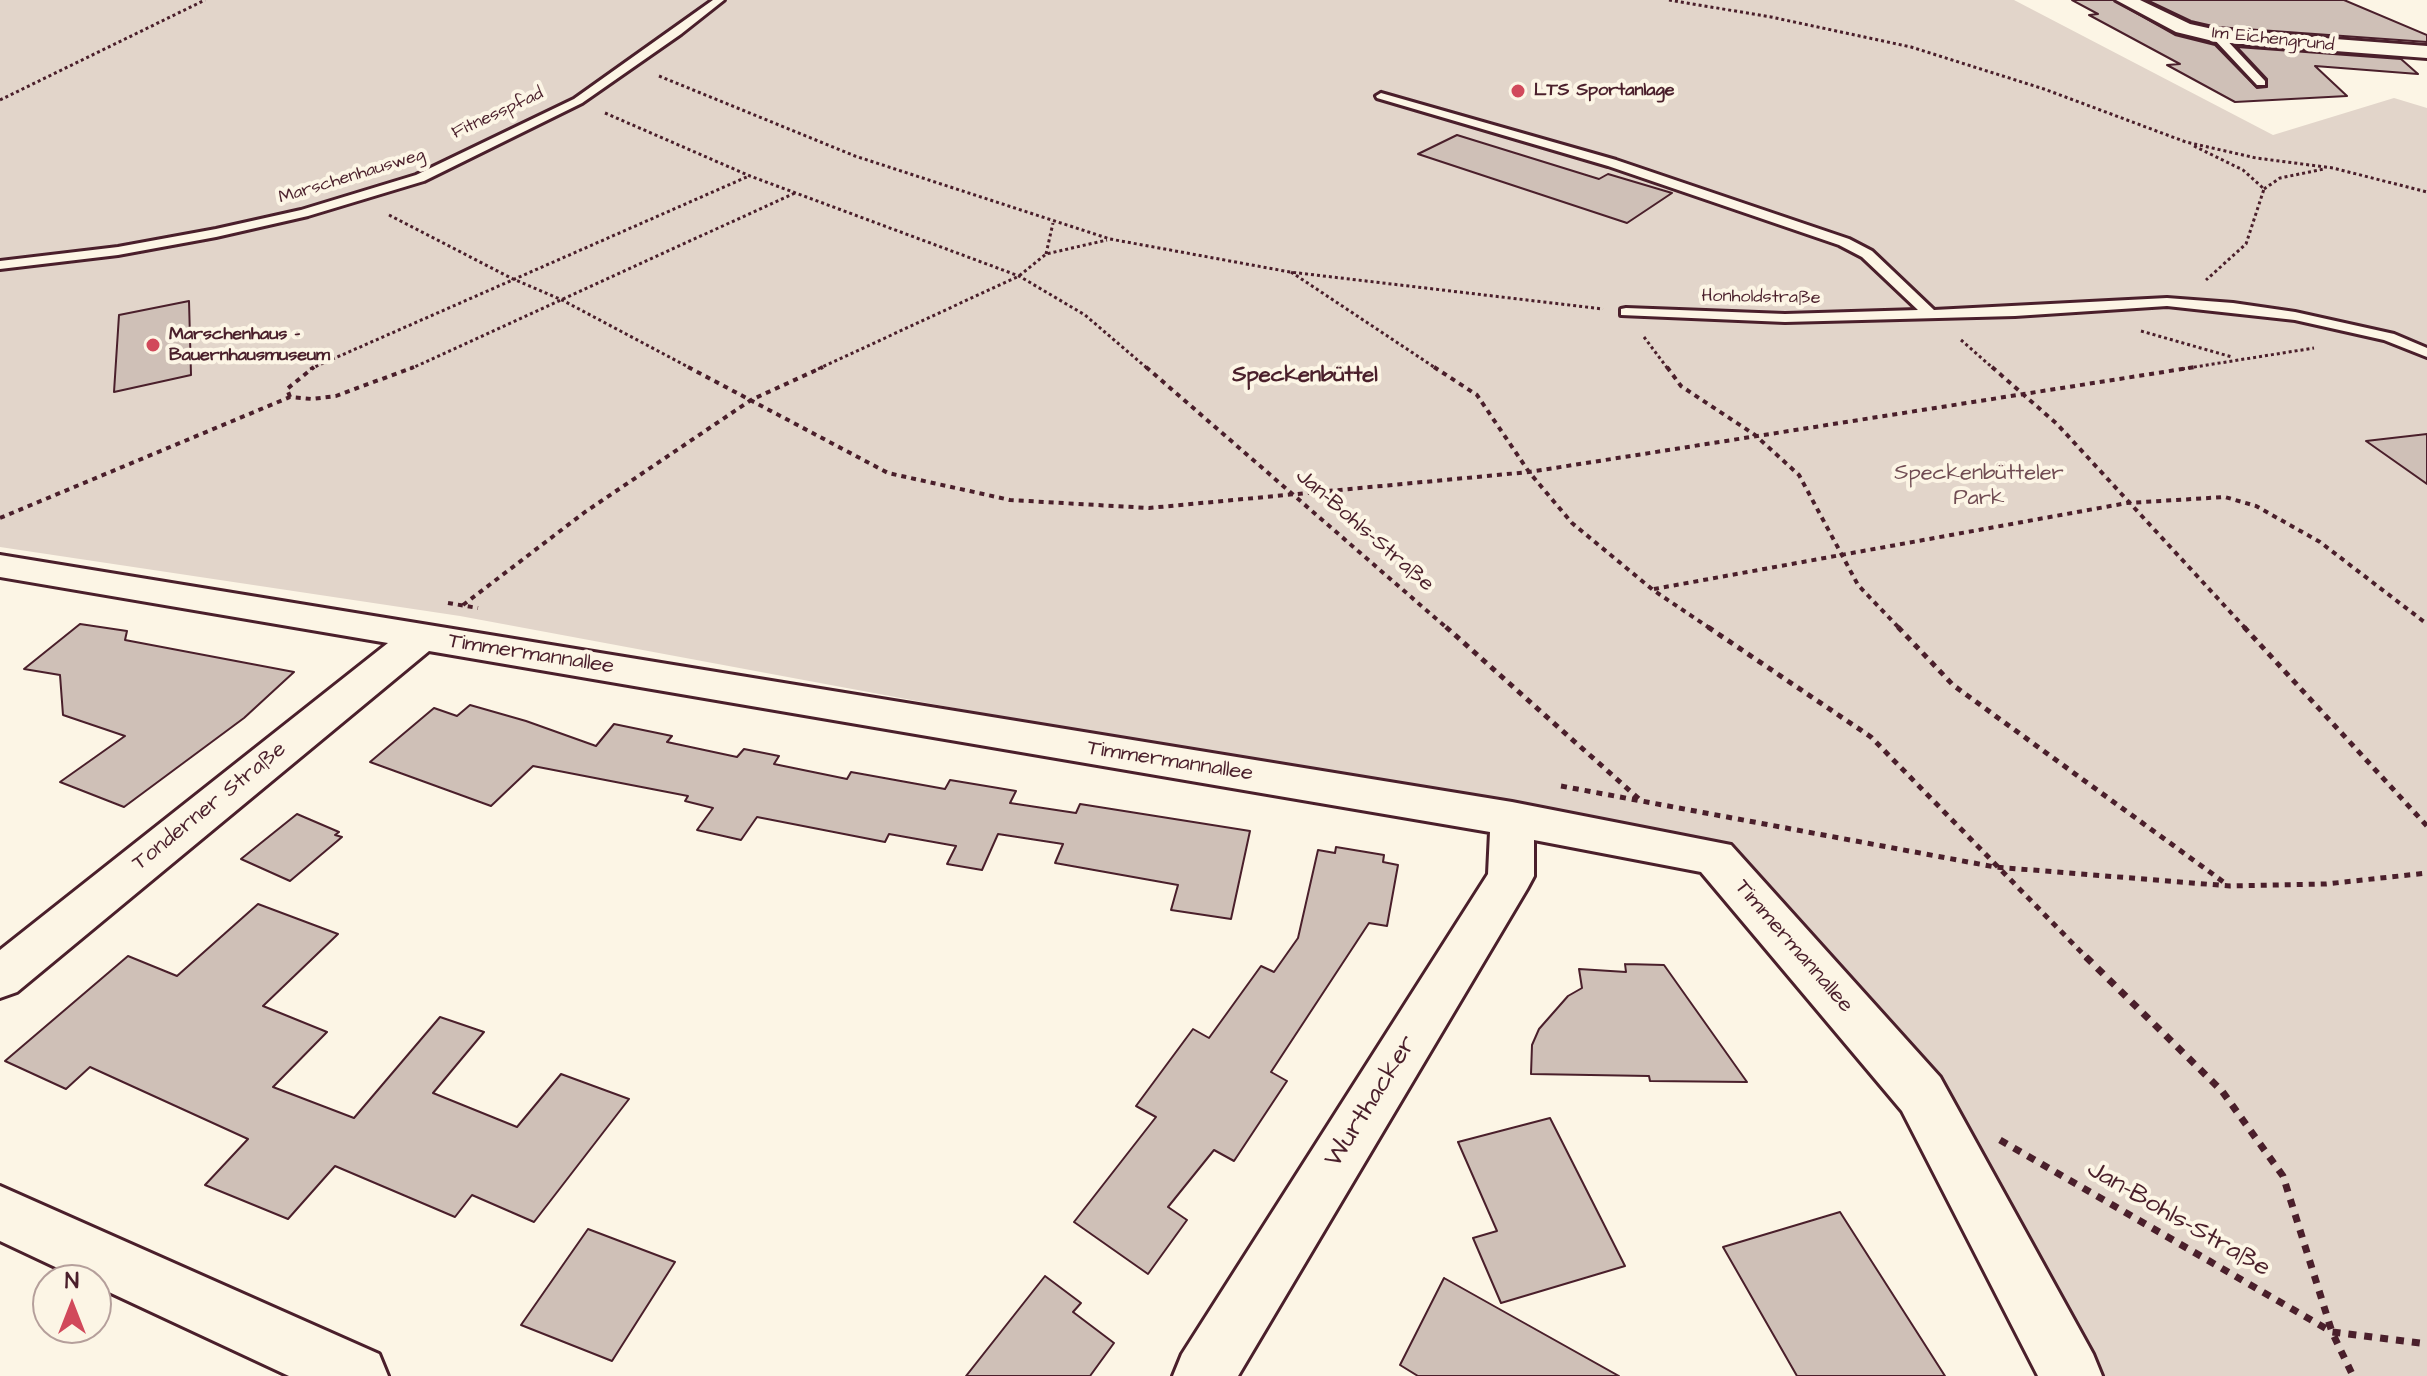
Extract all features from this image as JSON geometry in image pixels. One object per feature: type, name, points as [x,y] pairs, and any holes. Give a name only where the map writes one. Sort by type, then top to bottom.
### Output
[{"type":"street","name":"Im Eichengrund","points":[[2125,0],[2183,28],[2217,36],[2427,52]]},
{"type":"street","name":"Timmermannallee","points":[[0,566],[1512,819],[1715,857],[1921,1094],[2071,1376]]},
{"type":"street","name":"Tonderner Straße","points":[[0,978],[421,637]]},
{"type":"street","name":"Wurthacker","points":[[1204,1376],[1511,876],[1512,819]]},
{"type":"street","points":[[0,1213],[357,1376]]},
{"type":"lane","name":"Marschenhausweg","points":[[0,265],[118,251],[216,233],[356,198],[420,178],[578,101],[719,0]]},
{"type":"lane","points":[[2217,36],[2261,83]]},
{"type":"lane","points":[[1381,96],[1612,163],[1844,242],[1867,254],[1930,314]]},
{"type":"lane","name":"Honholdstraße","points":[[1626,312],[1785,318],[2167,302],[2295,316],[2389,337],[2427,353]]},
{"type":"path","points":[[0,100],[205,0]]},
{"type":"path","points":[[1669,0],[1771,17],[1911,47],[2044,89],[2186,142],[2243,170],[2264,189]]},
{"type":"path","points":[[632,65],[855,156],[1053,223],[1110,239],[1290,272],[1626,312],[1681,386],[1755,435],[1799,475],[1858,585],[1953,685],[2230,886]]},
{"type":"path","name":"Jan-Bohls-Straße","points":[[578,101],[750,176],[1019,276],[1085,315],[1296,494],[1639,799]]},
{"type":"path","points":[[2186,142],[2256,158],[2333,168],[2427,192]]},
{"type":"path","points":[[2167,302],[2200,284],[2246,244],[2264,189],[2280,178],[2333,168]]},
{"type":"path","points":[[290,397],[287,389],[293,382],[323,361],[750,176]]},
{"type":"path","points":[[0,518],[290,397],[312,399],[363,388],[797,192]]},
{"type":"path","points":[[356,198],[511,278],[562,300],[888,473],[1010,500],[1149,508],[1529,472],[2389,337]]},
{"type":"path","points":[[1046,254],[1053,223]]},
{"type":"path","points":[[421,637],[585,512],[751,400],[1019,276],[1046,254],[1110,239]]},
{"type":"path","points":[[1290,272],[1477,395],[1529,472],[1572,523],[1653,590],[1871,737],[1995,867],[2222,1091],[2283,1176],[2332,1332],[2353,1376]]},
{"type":"path","points":[[1930,314],[2024,392],[2057,424],[2427,826]]},
{"type":"path","points":[[1653,590],[2127,503],[2225,497],[2256,506],[2320,542],[2427,624]]},
{"type":"path","points":[[1647,843],[1639,799],[1995,867],[2230,886],[2326,884],[2427,873]]},
{"type":"path","name":"Jan-Bohls-Straße","points":[[1989,1134],[2332,1332],[2427,1344]]},
{"type":"green space","name":"Speckenbütteler Park","points":[[0,0],[2014,0],[2273,135],[2394,98],[2427,108],[2427,1376],[2082,1376],[1929,1094],[1719,853],[1642,836],[460,616],[0,547]]},
{"type":"building","points":[[2072,0],[2113,0],[2175,35],[2215,45],[2257,88],[2267,87],[2267,79],[2237,47],[2401,59],[2418,74],[2315,66],[2347,96],[2235,102],[2167,65],[2180,64],[2089,15],[2098,14]]},
{"type":"building","points":[[2147,0],[2344,0],[2427,35],[2427,42],[2217,27],[2191,21]]},
{"type":"building","points":[[1457,135],[1599,179],[1608,174],[1672,193],[1627,223],[1418,154]]},
{"type":"building","name":"Marschenhaus - Bauernhausmuseum","points":[[189,301],[191,375],[114,392],[119,315]]},
{"type":"building","points":[[2427,434],[2427,484],[2366,441]]},
{"type":"building","points":[[80,624],[127,631],[125,640],[294,672],[244,718],[124,807],[60,782],[125,736],[63,715],[60,675],[24,669]]},
{"type":"building","points":[[470,705],[596,746],[614,724],[672,736],[667,742],[737,757],[744,749],[779,756],[774,764],[847,779],[851,772],[945,789],[950,780],[1016,791],[1010,803],[1076,813],[1080,804],[1250,831],[1231,919],[1171,910],[1178,885],[1055,863],[1063,844],[998,834],[982,870],[947,864],[956,846],[889,834],[885,842],[757,817],[741,840],[697,830],[713,808],[685,801],[688,796],[533,766],[491,806],[370,762],[434,708],[457,716]]},
{"type":"building","points":[[297,814],[339,832],[335,835],[342,837],[290,881],[241,859]]},
{"type":"building","points":[[1336,847],[1384,855],[1383,862],[1398,865],[1387,926],[1369,923],[1271,1072],[1287,1081],[1234,1161],[1214,1150],[1168,1207],[1187,1220],[1148,1274],[1074,1222],[1156,1117],[1136,1106],[1193,1029],[1209,1038],[1261,966],[1274,972],[1298,938],[1318,850],[1335,853]]},
{"type":"building","points":[[258,904],[338,934],[263,1006],[327,1032],[273,1087],[354,1118],[440,1017],[484,1032],[433,1093],[517,1127],[561,1074],[629,1099],[534,1222],[472,1195],[455,1217],[335,1166],[288,1219],[205,1185],[248,1139],[90,1067],[66,1089],[5,1061],[128,956],[177,976]]},
{"type":"building","points":[[1625,964],[1664,965],[1747,1082],[1650,1081],[1649,1076],[1531,1074],[1532,1045],[1539,1029],[1568,996],[1582,988],[1579,969],[1626,972]]},
{"type":"building","points":[[1550,1118],[1625,1266],[1501,1303],[1473,1238],[1497,1231],[1458,1142]]},
{"type":"building","points":[[1840,1212],[1945,1376],[1797,1376],[1723,1247]]},
{"type":"building","points":[[588,1229],[675,1262],[612,1361],[521,1325]]},
{"type":"building","points":[[1045,1276],[1081,1303],[1073,1312],[1114,1343],[1090,1376],[966,1376]]},
{"type":"building","points":[[1444,1278],[1619,1376],[1418,1376],[1400,1365]]},
{"type":"place","name":"LTS Sportanlage","points":[[1518,91]]},
{"type":"place","name":"Marschenhaus - Bauernhausmuseum","points":[[153,345]]},
{"type":"district","name":"Speckenbüttel","points":[[1305,376]]}]
